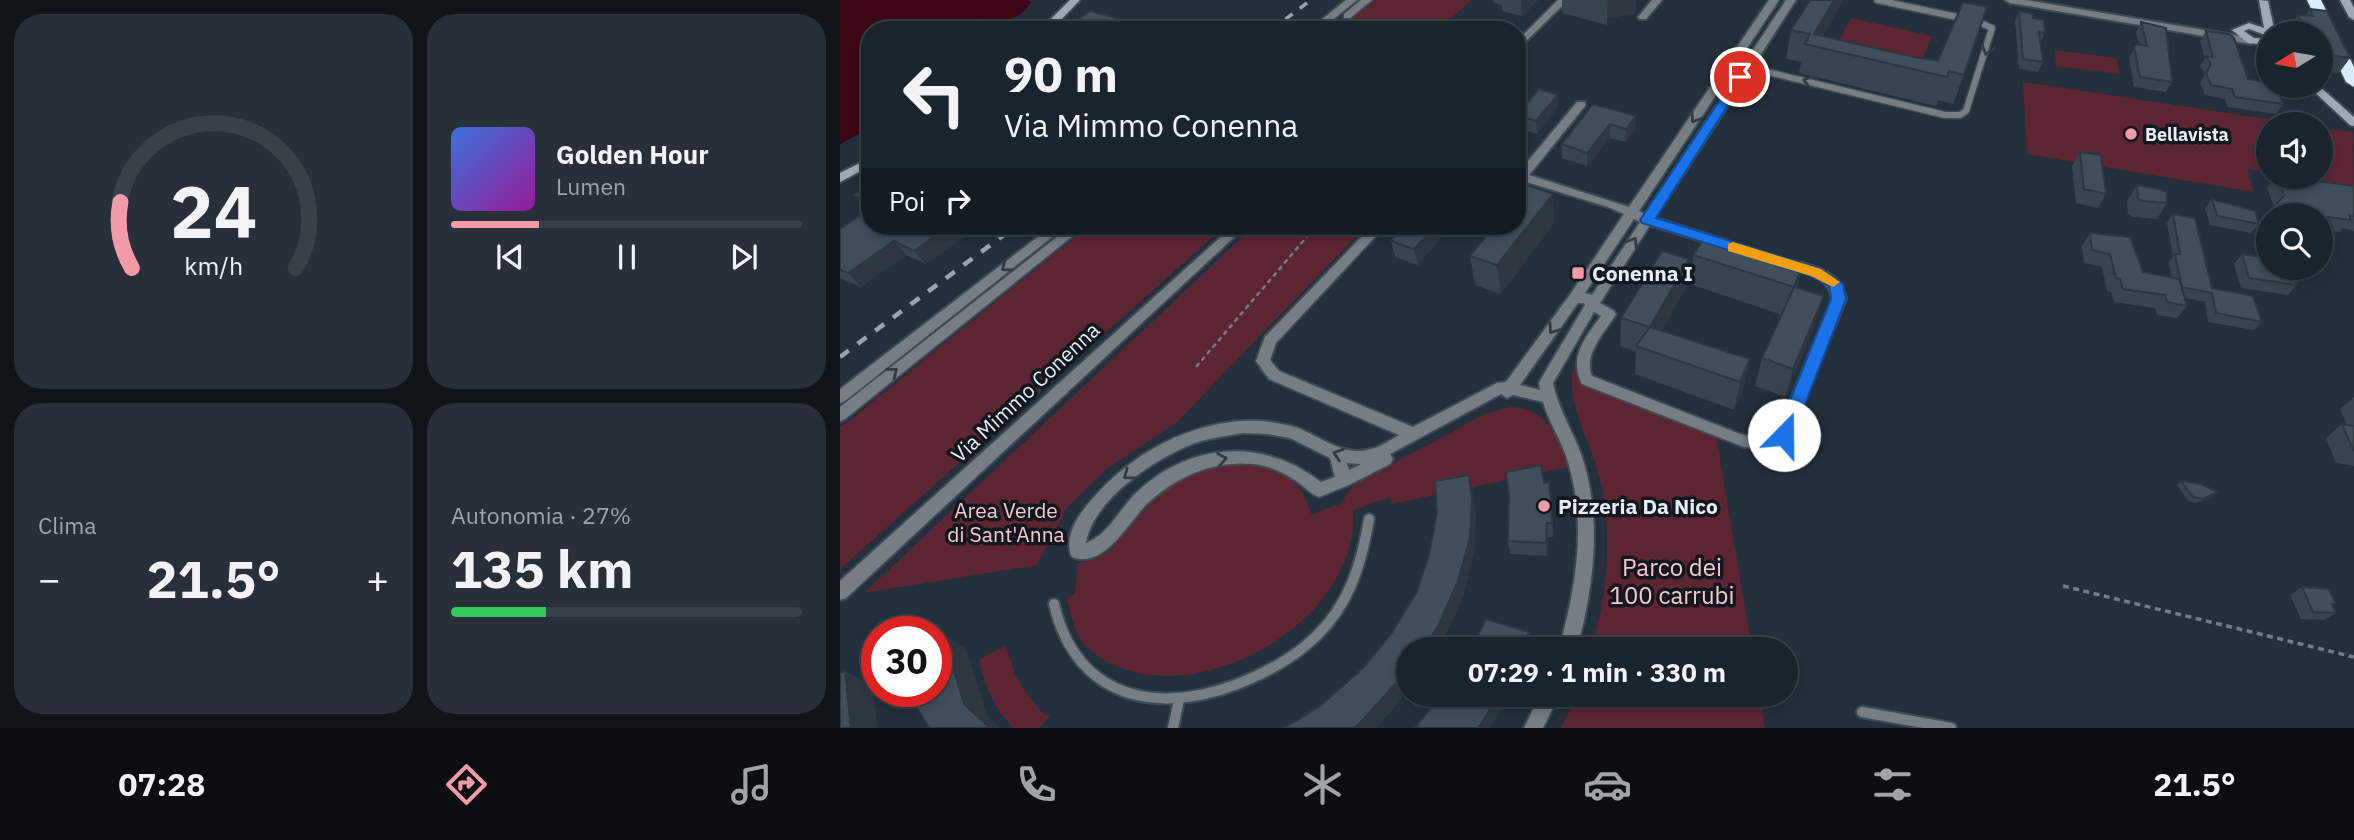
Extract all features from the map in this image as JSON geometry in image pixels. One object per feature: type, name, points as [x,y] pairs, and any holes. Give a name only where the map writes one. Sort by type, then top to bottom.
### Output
[{"type":"highway","points":[[2314,0],[2354,82]]},
{"type":"highway","points":[[2328,0],[2354,50]]},
{"type":"street","points":[[1054,21],[1075,0]]},
{"type":"street","points":[[1325,21],[1352,0]]},
{"type":"street","points":[[1341,21],[1367,0]]},
{"type":"street","points":[[1526,38],[1563,0]]},
{"type":"street","points":[[1643,18],[1657,0]]},
{"type":"street","points":[[1549,398],[1511,387],[1502,387],[1371,456],[1337,456],[1311,440],[1269,428],[1234,429],[1177,443],[1124,477],[1095,507],[1076,539],[1078,552],[1093,551],[1111,539],[1143,497],[1167,479],[1193,466],[1216,460],[1263,457],[1302,474],[1319,490],[1344,480],[1500,398],[1511,387],[1574,299],[1774,0]]},
{"type":"street","points":[[1571,637],[1583,586],[1585,522],[1577,466],[1564,431],[1552,414],[1546,383],[1592,305],[1791,0]]},
{"type":"street","points":[[2010,0],[2256,41]]},
{"type":"street","points":[[2256,10],[2263,0]]},
{"type":"street","points":[[2263,0],[2267,21]]},
{"type":"street","points":[[2345,0],[2354,17]]},
{"type":"street","points":[[2184,29],[2216,31],[2244,24],[2256,28]]},
{"type":"street","points":[[2244,24],[2238,33],[2251,41]]},
{"type":"street","points":[[1732,63],[1744,72]]},
{"type":"street","points":[[1724,74],[1744,72]]},
{"type":"street","points":[[2326,98],[2354,123]]},
{"type":"street","points":[[1526,167],[1581,104]]},
{"type":"street","points":[[840,178],[861,166]]},
{"type":"street","points":[[1526,177],[1738,249]]},
{"type":"street","points":[[840,397],[1048,235]]},
{"type":"street","points":[[840,415],[1068,235]]},
{"type":"street","name":"Via Mimmo Conenna","points":[[840,592],[1230,235]]},
{"type":"street","points":[[1370,235],[1270,341],[1263,361],[1274,375],[1413,434]]},
{"type":"street","points":[[1574,299],[1587,298],[1592,305],[1609,314],[1582,360],[1581,371],[1587,380],[1750,443],[1776,442],[1784,435],[1839,291],[1828,277],[1764,257]]},
{"type":"street","points":[[1589,274],[1598,280],[1611,278]]},
{"type":"street","points":[[1337,456],[1344,480]]},
{"type":"street","points":[[1533,728],[1544,707]]},
{"type":"lane","points":[[1744,72],[1945,114],[1960,115],[1966,111],[1992,36],[1992,28],[1976,21],[1877,0]]},
{"type":"lane","points":[[1054,604],[1062,634],[1077,662],[1102,682],[1133,695],[1179,700],[1217,692],[1300,651],[1329,622],[1363,559],[1369,519]]},
{"type":"lane","points":[[1173,728],[1179,700]]},
{"type":"lane","points":[[1862,712],[1951,728]]},
{"type":"path","points":[[1196,367],[1308,235]]},
{"type":"path","points":[[2063,586],[2354,657]]},
{"type":"green space","points":[[1374,0],[1471,0],[1448,21],[1348,21]]},
{"type":"green space","points":[[1851,18],[1932,36],[1915,78],[1830,58]]},
{"type":"green space","points":[[2055,50],[2116,58],[2120,74],[2056,66]]},
{"type":"green space","name":"Bellavista","points":[[2023,82],[2256,117],[2256,170],[2247,169],[2254,192],[2027,154]]},
{"type":"green space","points":[[2333,130],[2353,132],[2354,186],[2333,183]]},
{"type":"green space","points":[[1078,235],[1215,235],[840,569],[840,428]]},
{"type":"green space","name":"Area Verde di Sant'Anna","points":[[1244,235],[1357,235],[1176,423],[1109,467],[1066,509],[1037,565],[864,593]]},
{"type":"green space","name":"Parco dei 100 carrubi","points":[[1573,367],[1579,381],[1586,387],[1716,436],[1750,637],[1595,637],[1605,586],[1606,522],[1600,480],[1576,410]]},
{"type":"green space","points":[[1511,407],[1534,413],[1549,426],[1568,467],[1392,504],[1391,497],[1353,510],[1347,555],[1325,595],[1292,629],[1251,655],[1205,671],[1160,676],[1118,667],[1083,643],[1080,638],[1067,598],[1075,594],[1078,563],[1110,551],[1153,499],[1182,479],[1198,472],[1232,464],[1266,467],[1283,474],[1296,484],[1311,514],[1343,503],[1355,484],[1487,413]]},
{"type":"green space","points":[[1006,646],[1015,674],[1013,676],[1015,675],[1027,694],[1025,697],[1028,695],[1043,714],[1050,716],[1039,728],[1013,728],[1000,712],[987,687],[979,659]]},
{"type":"green space","points":[[1571,707],[1761,707],[1765,728],[1561,728]]},
{"type":"shaded area","points":[[840,0],[1032,2],[1020,15],[1003,21],[984,21],[978,18],[975,21],[861,21],[861,133],[840,144]]},
{"type":"building","points":[[1810,0],[1834,0],[1814,34],[1938,61],[1963,2],[1987,7],[1964,75],[1949,71],[1947,77],[1805,44],[1810,34],[1791,30]]},
{"type":"building","points":[[2310,9],[2327,11],[2332,21],[2301,21],[2298,15],[2313,16]]},
{"type":"building","points":[[1090,11],[1128,21],[1076,21]]},
{"type":"building","points":[[2019,11],[2044,20],[2045,33],[2039,32],[2043,62],[2023,59]]},
{"type":"building","points":[[2141,22],[2166,28],[2172,82],[2140,77],[2134,47],[2136,44],[2147,46]]},
{"type":"building","points":[[2333,23],[2350,58],[2333,56]]},
{"type":"building","points":[[2206,31],[2229,34],[2234,38],[2248,79],[2256,80],[2256,98],[2281,98],[2283,104],[2235,97],[2232,89],[2211,85],[2206,73],[2211,64],[2206,56],[2213,57]]},
{"type":"building","points":[[1539,89],[1558,95],[1536,121],[1526,118],[1528,102]]},
{"type":"building","points":[[1593,104],[1636,116],[1626,129],[1610,124],[1587,153],[1562,144]]},
{"type":"building","points":[[2080,152],[2101,155],[2106,194],[2084,189]]},
{"type":"building","points":[[2333,183],[2354,186],[2354,216],[2349,215],[2351,220],[2333,218],[2333,203],[2277,203],[2284,196],[2282,189],[2333,189]]},
{"type":"building","points":[[2137,185],[2167,192],[2167,203],[2143,201],[2138,198]]},
{"type":"building","points":[[1526,186],[1553,194],[1526,228]]},
{"type":"building","points":[[2212,199],[2255,211],[2256,223],[2217,216]]},
{"type":"building","points":[[2173,214],[2195,218],[2212,288],[2253,296],[2262,322],[2216,313],[2212,293],[2182,287],[2175,254],[2180,254]]},
{"type":"building","points":[[861,215],[861,235],[937,235],[914,251],[894,241],[848,273],[840,270],[840,229]]},
{"type":"building","points":[[2090,233],[2130,237],[2143,272],[2179,279],[2187,306],[2167,302],[2165,295],[2123,289],[2120,279],[2116,278],[2110,254],[2092,250]]},
{"type":"building","points":[[1396,235],[1427,235],[1414,249],[1391,241]]},
{"type":"building","points":[[1487,235],[1521,235],[1497,265],[1470,256]]},
{"type":"building","points":[[1705,237],[1802,268],[1794,287],[1693,255]]},
{"type":"building","points":[[1662,251],[1689,259],[1650,327],[1621,318]]},
{"type":"building","points":[[2242,254],[2256,256],[2256,279],[2249,278]]},
{"type":"building","points":[[2263,280],[2298,280],[2299,282],[2295,281],[2297,285]]},
{"type":"building","points":[[1794,287],[1824,296],[1793,369],[1762,358]]},
{"type":"building","points":[[1650,327],[1750,359],[1740,382],[1636,346]]},
{"type":"building","points":[[2342,424],[2354,426],[2354,450],[2353,450]]},
{"type":"building","points":[[1541,465],[1544,483],[1549,482],[1551,502],[1552,523],[1547,523],[1546,543],[1508,541],[1509,495],[1506,472]]},
{"type":"building","points":[[1469,475],[1472,500],[1470,537],[1458,581],[1438,626],[1431,637],[1396,637],[1396,683],[1354,728],[1284,728],[1320,706],[1364,667],[1391,634],[1416,593],[1429,555],[1437,512],[1435,481]]},
{"type":"building","points":[[2181,481],[2201,484],[2218,492],[2203,499],[2193,497]]},
{"type":"building","points":[[2302,587],[2329,589],[2336,604],[2332,604],[2336,613],[2313,612]]},
{"type":"building","points":[[1486,619],[1529,632],[1527,637],[1477,637]]},
{"type":"building","points":[[952,664],[964,704],[990,728],[929,728],[917,708],[952,707]]},
{"type":"building","points":[[845,671],[851,728],[840,728],[840,673]]},
{"type":"building","points":[[1432,707],[1491,707],[1478,728],[1415,728]]},
{"type":"railway","points":[[1283,21],[1311,0]]},
{"type":"railway","points":[[840,357],[1004,235]]},
{"type":"slow traffic","points":[[1733,247],[1828,277],[1833,282]]},
{"type":"place","name":"Bellavista","points":[[2131,134]]},
{"type":"place","name":"Conenna I","points":[[1578,273]]},
{"type":"place","name":"Pizzeria Da Nico","points":[[1544,506]]},
{"type":"route","points":[[1740,77],[1647,220],[1828,277],[1835,284],[1839,299],[1784,435]]}]
